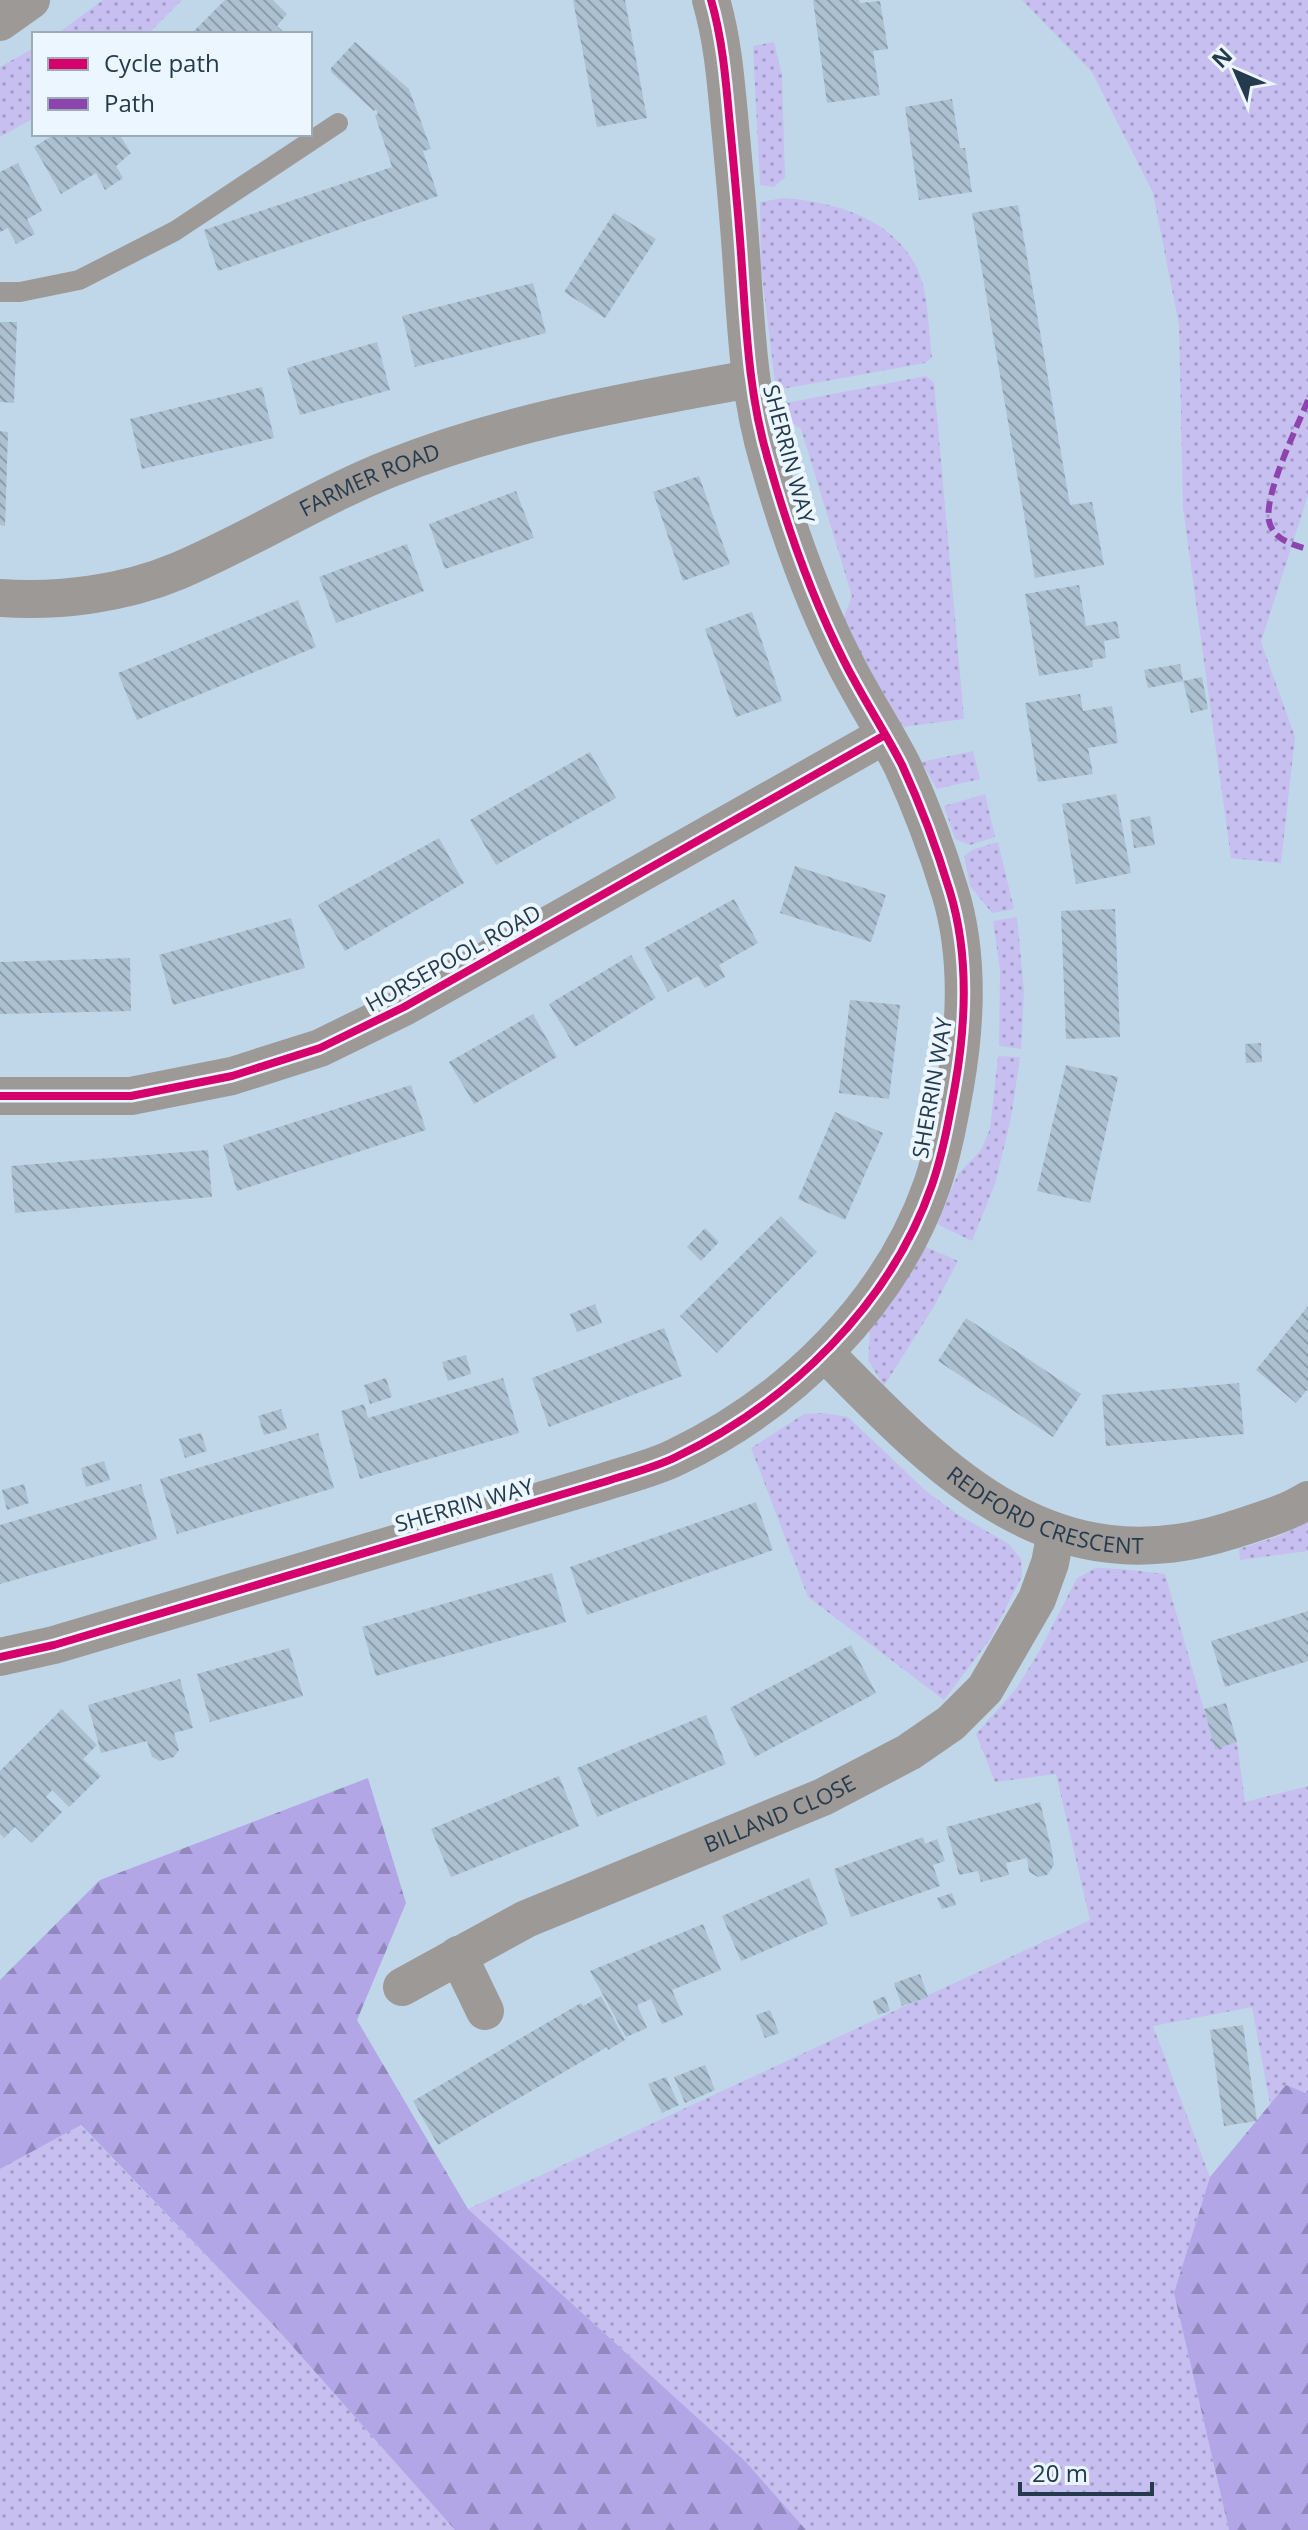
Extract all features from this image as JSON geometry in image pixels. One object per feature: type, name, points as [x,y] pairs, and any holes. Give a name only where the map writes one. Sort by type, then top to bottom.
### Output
[{"type":"street","points":[[0,22],[31,0]]},
{"type":"street","name":"SHERRIN WAY","points":[[0,1657],[54,1645],[673,1459],[723,1432],[769,1401],[825,1353],[880,1287],[907,1240],[931,1186],[948,1125],[964,1012],[961,951],[952,898],[933,838],[901,764],[844,662],[815,598],[768,461],[750,379],[721,35],[711,0]]},
{"type":"street","name":"FARMER ROAD","points":[[0,598],[79,596],[122,589],[177,571],[341,489],[445,448],[552,418],[750,379]]},
{"type":"street","name":"HORSEPOOL ROAD","points":[[0,1096],[131,1096],[232,1076],[320,1048],[404,1007],[885,735]]},
{"type":"street","name":"REDFORD CRESCENT","points":[[825,1353],[902,1431],[971,1488],[1056,1532],[1098,1543],[1152,1546],[1198,1540],[1291,1510],[1308,1500]]},
{"type":"street","name":"BILLAND CLOSE","points":[[402,1987],[526,1919],[823,1797],[919,1745],[951,1723],[985,1689],[1037,1599],[1050,1563],[1056,1532]]},
{"type":"street","points":[[458,1955],[485,2011]]},
{"type":"lane","points":[[0,292],[20,292],[79,280],[175,231],[338,123]]},
{"type":"shaded area","points":[[103,0],[182,0],[150,32],[60,32]]},
{"type":"shaded area","points":[[1022,0],[1308,0],[1308,495],[1261,642],[1295,737],[1281,863],[1231,858],[1183,508],[1179,325],[1153,193],[1092,72]]},
{"type":"shaded area","points":[[774,42],[782,75],[785,177],[774,187],[760,185],[753,46]]},
{"type":"shaded area","points":[[32,49],[32,119],[0,137],[0,67]]},
{"type":"shaded area","points":[[783,198],[822,203],[859,215],[891,235],[905,249],[916,266],[923,287],[932,357],[925,363],[776,390],[761,267],[760,202]]},
{"type":"shaded area","points":[[926,376],[934,383],[964,719],[903,727],[842,622],[852,596],[801,429],[785,418],[781,404]]},
{"type":"shaded area","points":[[973,751],[980,779],[937,789],[921,762]]},
{"type":"shaded area","points":[[985,794],[995,837],[970,845],[955,839],[944,806]]},
{"type":"shaded area","points":[[998,842],[1014,909],[992,913],[970,886],[964,856],[972,850]]},
{"type":"shaded area","points":[[1017,917],[1024,991],[1021,1049],[999,1046],[1000,970],[993,921]]},
{"type":"shaded area","points":[[998,1056],[1020,1057],[1011,1118],[995,1184],[972,1241],[937,1224],[958,1174],[981,1150],[990,1129]]},
{"type":"shaded area","points":[[924,1246],[958,1261],[933,1308],[884,1386],[868,1360],[870,1330]]},
{"type":"shaded area","points":[[804,1414],[848,1417],[926,1491],[957,1514],[1009,1544],[1021,1559],[1022,1576],[991,1638],[944,1700],[808,1597],[751,1448]]},
{"type":"shaded area","points":[[1308,1521],[1308,1551],[1240,1560],[1239,1549],[1279,1536]]},
{"type":"shaded area","points":[[1096,1568],[1165,1574],[1215,1748],[1237,1742],[1245,1802],[1308,1786],[1308,2094],[1286,2086],[1270,2104],[1252,2007],[1153,2026],[1210,2177],[1174,2293],[1229,2530],[806,2530],[746,2462],[468,2209],[1090,1920],[1056,1774],[995,1782],[976,1734],[1016,1689],[1077,1578]]},
{"type":"shaded area","points":[[80,2125],[278,2330],[455,2530],[0,2530],[0,2169]]},
{"type":"green space","points":[[368,1778],[406,1903],[357,2020],[468,2209],[746,2462],[806,2530],[455,2530],[278,2330],[81,2125],[0,2169],[0,1980],[100,1880]]},
{"type":"green space","points":[[1286,2085],[1308,2094],[1308,2530],[1229,2530],[1174,2293],[1210,2177]]},
{"type":"building","points":[[225,0],[273,0],[287,14],[277,26],[284,32],[193,32]]},
{"type":"building","points":[[573,0],[625,0],[647,118],[597,127]]},
{"type":"building","points":[[813,0],[880,1],[888,49],[873,51],[880,95],[827,103]]},
{"type":"building","points":[[355,42],[409,89],[431,149],[423,151],[438,196],[218,271],[204,230],[392,167],[375,115],[378,114],[376,109],[374,111],[331,72],[331,68]]},
{"type":"building","points":[[952,99],[960,148],[965,148],[972,192],[919,200],[905,107]]},
{"type":"building","points":[[52,136],[120,136],[131,153],[116,166],[123,178],[105,190],[96,173],[61,194],[34,147]]},
{"type":"building","points":[[18,163],[42,211],[27,219],[35,234],[16,244],[8,228],[0,232],[0,172]]},
{"type":"building","points":[[1018,205],[1070,505],[1092,502],[1104,565],[1035,578],[972,213]]},
{"type":"building","points":[[614,213],[656,239],[605,318],[564,292]]},
{"type":"building","points":[[533,283],[546,333],[415,367],[402,316]]},
{"type":"building","points":[[0,322],[17,322],[14,403],[0,402]]},
{"type":"building","points":[[377,342],[390,390],[300,415],[287,368]]},
{"type":"building","points":[[262,387],[274,438],[142,469],[130,419]]},
{"type":"building","points":[[0,431],[8,432],[5,526],[0,525]]},
{"type":"building","points":[[699,476],[730,564],[683,581],[653,492]]},
{"type":"building","points":[[516,491],[534,538],[445,569],[429,524]]},
{"type":"building","points":[[407,544],[424,591],[336,623],[319,577]]},
{"type":"building","points":[[1079,585],[1086,626],[1117,621],[1120,638],[1104,641],[1106,658],[1092,660],[1093,667],[1039,676],[1025,594]]},
{"type":"building","points":[[298,600],[316,647],[137,720],[118,673]]},
{"type":"building","points":[[752,612],[782,701],[736,717],[705,629]]},
{"type":"building","points":[[1180,664],[1183,681],[1148,688],[1144,670]]},
{"type":"building","points":[[1202,677],[1208,709],[1191,713],[1183,681]]},
{"type":"building","points":[[1080,694],[1083,711],[1112,706],[1118,743],[1088,748],[1093,774],[1038,782],[1025,703]]},
{"type":"building","points":[[590,752],[616,798],[496,865],[470,820]]},
{"type":"building","points":[[1116,794],[1131,873],[1076,884],[1062,804]]},
{"type":"building","points":[[1150,816],[1155,845],[1134,848],[1130,820]]},
{"type":"building","points":[[439,838],[464,883],[345,951],[318,905]]},
{"type":"building","points":[[795,866],[886,895],[871,942],[780,913]]},
{"type":"building","points":[[734,899],[758,943],[719,965],[725,977],[705,988],[698,976],[668,992],[644,948]]},
{"type":"building","points":[[1115,909],[1120,1037],[1066,1039],[1061,911]]},
{"type":"building","points":[[291,918],[305,968],[173,1005],[159,955]]},
{"type":"building","points":[[631,955],[656,998],[575,1047],[549,1004]]},
{"type":"building","points":[[130,958],[131,1011],[0,1014],[0,962]]},
{"type":"building","points":[[850,1000],[900,1005],[889,1099],[839,1093]]},
{"type":"building","points":[[533,1014],[557,1057],[474,1104],[449,1062]]},
{"type":"building","points":[[1261,1043],[1262,1062],[1246,1063],[1245,1044]]},
{"type":"building","points":[[1066,1065],[1118,1077],[1090,1203],[1037,1191]]},
{"type":"building","points":[[411,1085],[426,1130],[237,1191],[223,1145]]},
{"type":"building","points":[[835,1112],[883,1133],[845,1220],[798,1199]]},
{"type":"building","points":[[208,1150],[212,1197],[15,1213],[11,1166]]},
{"type":"building","points":[[781,1216],[817,1252],[717,1353],[680,1316]]},
{"type":"building","points":[[705,1228],[719,1242],[701,1261],[687,1247]]},
{"type":"building","points":[[595,1304],[602,1323],[577,1332],[570,1314]]},
{"type":"building","points":[[1308,1306],[1308,1389],[1296,1403],[1256,1370]]},
{"type":"building","points":[[966,1318],[1081,1394],[1053,1437],[938,1361]]},
{"type":"building","points":[[664,1328],[682,1376],[549,1427],[532,1378]]},
{"type":"building","points":[[466,1355],[471,1374],[448,1381],[442,1362]]},
{"type":"building","points":[[386,1378],[392,1397],[370,1404],[364,1385]]},
{"type":"building","points":[[503,1378],[519,1433],[360,1479],[341,1411],[364,1404],[368,1418]]},
{"type":"building","points":[[1239,1383],[1244,1434],[1106,1446],[1102,1395]]},
{"type":"building","points":[[281,1409],[287,1429],[264,1435],[258,1416]]},
{"type":"building","points":[[201,1433],[207,1451],[185,1458],[179,1439]]},
{"type":"building","points":[[318,1433],[334,1488],[177,1534],[160,1479]]},
{"type":"building","points":[[104,1461],[110,1480],[86,1487],[81,1468]]},
{"type":"building","points":[[24,1484],[29,1503],[7,1510],[2,1490]]},
{"type":"building","points":[[141,1484],[157,1539],[0,1584],[0,1525]]},
{"type":"building","points":[[756,1502],[773,1550],[587,1615],[570,1567]]},
{"type":"building","points":[[552,1573],[566,1622],[376,1676],[362,1627]]},
{"type":"building","points":[[1308,1611],[1308,1661],[1225,1687],[1211,1641]]},
{"type":"building","points":[[851,1645],[876,1693],[755,1757],[730,1708]]},
{"type":"building","points":[[289,1648],[303,1696],[210,1722],[197,1674]]},
{"type":"building","points":[[180,1679],[193,1728],[174,1733],[179,1750],[174,1757],[160,1761],[152,1757],[147,1741],[101,1753],[88,1705]]},
{"type":"building","points":[[1226,1703],[1237,1742],[1215,1749],[1204,1709]]},
{"type":"building","points":[[62,1709],[97,1745],[83,1759],[101,1776],[69,1807],[52,1790],[46,1797],[62,1812],[32,1843],[15,1827],[4,1838],[0,1834],[0,1771]]},
{"type":"building","points":[[706,1715],[726,1764],[597,1817],[577,1768]]},
{"type":"building","points":[[559,1776],[579,1826],[451,1877],[431,1829]]},
{"type":"building","points":[[1040,1802],[1054,1865],[1047,1875],[1038,1877],[1029,1872],[1027,1858],[1006,1863],[1009,1875],[981,1882],[978,1871],[959,1875],[946,1827]]},
{"type":"building","points":[[923,1837],[925,1844],[937,1839],[945,1861],[933,1865],[940,1886],[851,1917],[834,1869]]},
{"type":"building","points":[[809,1878],[828,1924],[741,1961],[722,1916]]},
{"type":"building","points":[[952,1893],[956,1905],[942,1909],[937,1898]]},
{"type":"building","points":[[703,1924],[721,1970],[672,1990],[683,2015],[662,2024],[651,1999],[637,2005],[647,2028],[626,2037],[590,1971]]},
{"type":"building","points":[[920,1974],[928,1997],[902,2006],[894,1983]]},
{"type":"building","points":[[601,1996],[625,2040],[608,2050],[607,2047],[438,2145],[413,2101],[581,2003],[583,2006]]},
{"type":"building","points":[[885,1996],[890,2011],[878,2015],[873,2001]]},
{"type":"building","points":[[770,2010],[779,2033],[765,2038],[756,2015]]},
{"type":"building","points":[[1243,2025],[1257,2121],[1224,2126],[1210,2030]]},
{"type":"building","points":[[705,2065],[715,2090],[685,2103],[674,2077]]},
{"type":"building","points":[[666,2077],[679,2105],[662,2113],[648,2084]]},
{"type":"marked path","points":[[1308,400],[1276,478],[1269,509],[1271,527],[1279,537],[1308,549]]},
{"type":"cycle path","points":[[0,1657],[54,1645],[604,1482],[676,1457],[758,1409],[831,1346],[890,1271],[914,1229],[936,1173],[955,1086],[962,1038],[964,989],[960,940],[950,892],[922,812],[902,765],[821,613],[776,488],[762,437],[749,359],[725,78],[711,0]]},
{"type":"cycle path","points":[[0,1096],[131,1096],[232,1076],[320,1048],[404,1007],[885,735]]}]
